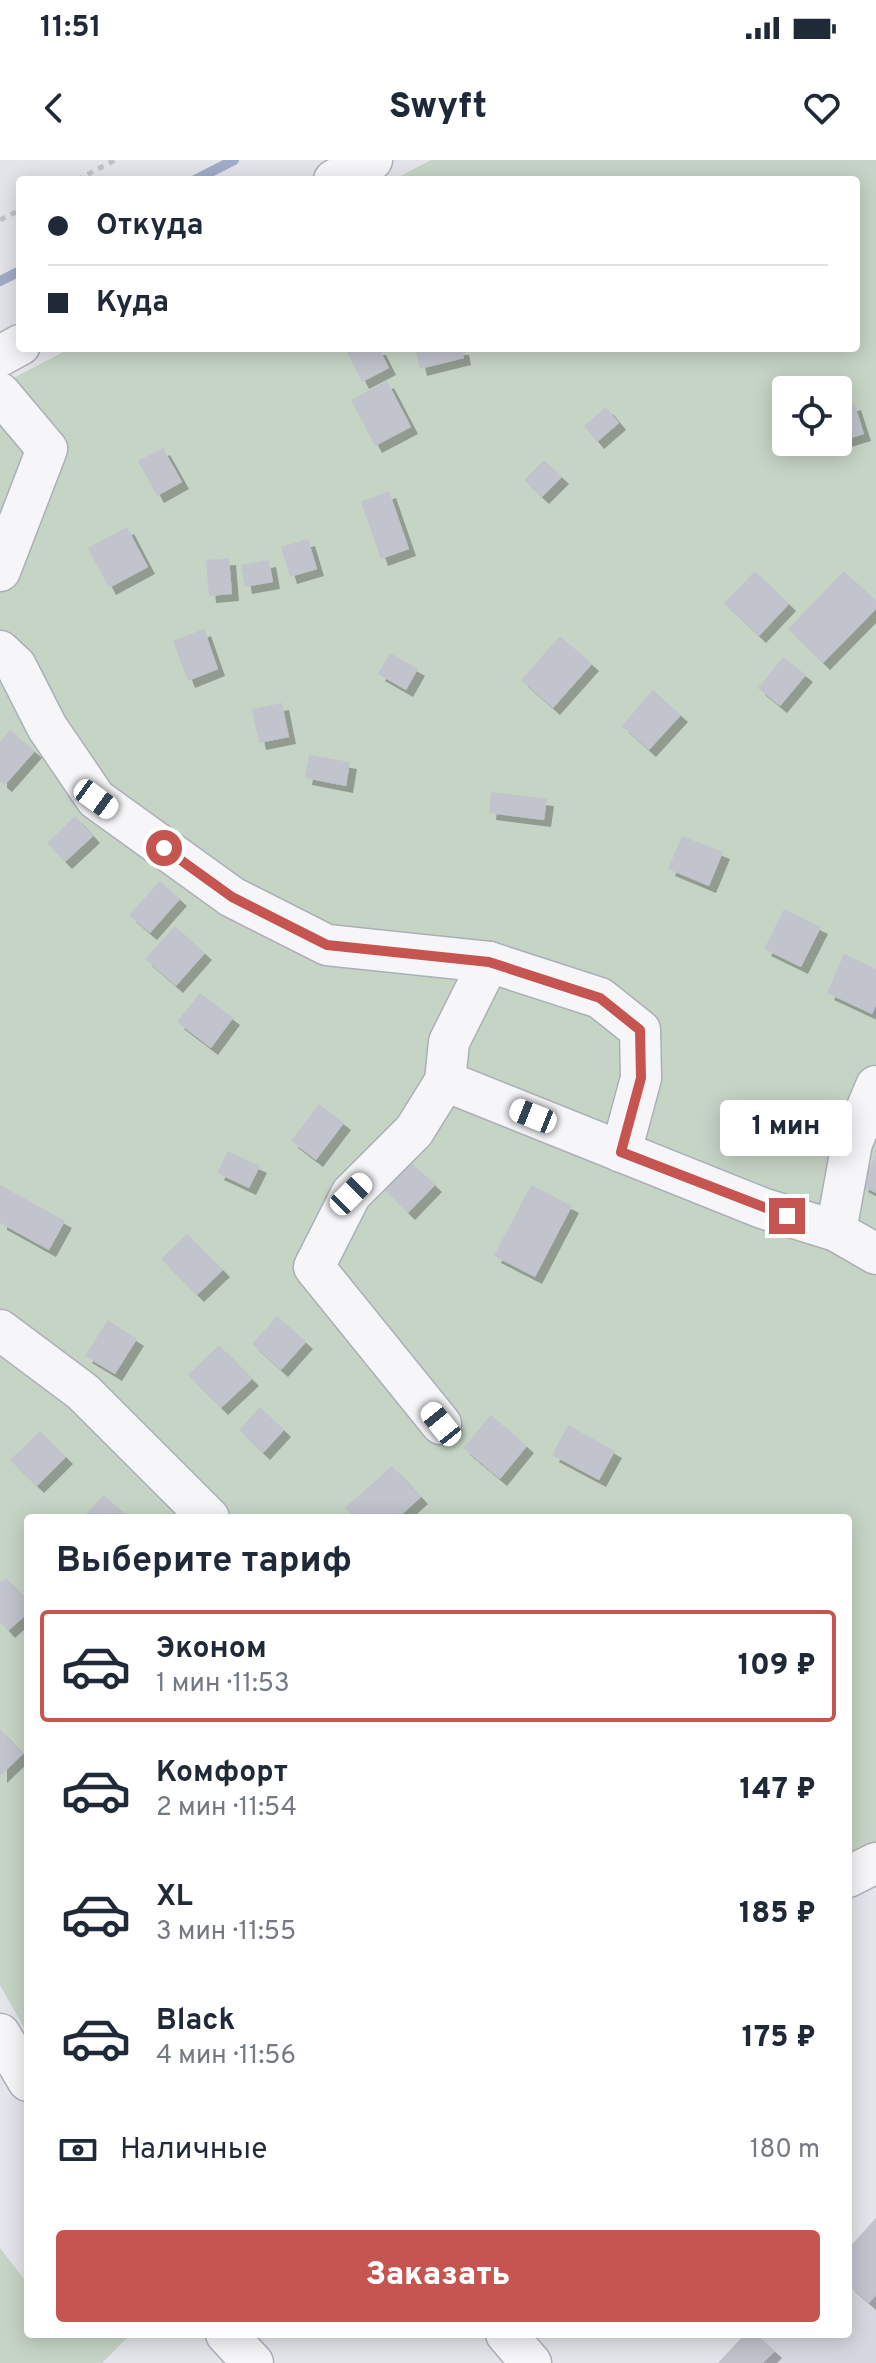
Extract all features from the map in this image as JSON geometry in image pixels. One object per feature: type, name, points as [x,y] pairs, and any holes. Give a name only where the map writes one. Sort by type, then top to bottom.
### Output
[{"type":"street","points":[[342,176],[372,160]]},
{"type":"street","points":[[0,393],[47,449],[0,571]]},
{"type":"street","points":[[0,651],[16,666],[47,727],[96,799],[232,897],[327,945],[489,962],[600,998],[640,1030],[641,1078],[621,1152]]},
{"type":"street","points":[[441,1424],[314,1267],[351,1194],[414,1131],[445,1081],[449,1042],[489,962]]},
{"type":"street","points":[[445,1081],[762,1208],[836,1231],[876,1254]]},
{"type":"street","points":[[836,1231],[852,1143],[876,1086]]},
{"type":"street","points":[[0,1330],[83,1392],[205,1514]]},
{"type":"street","points":[[852,1875],[876,1863]]},
{"type":"street","points":[[0,2034],[24,2074]]},
{"type":"street","points":[[230,2338],[253,2363]]},
{"type":"street","points":[[509,2338],[531,2363]]},
{"type":"path","points":[[85,176],[115,160]]},
{"type":"shaded area","points":[[876,2218],[876,2363],[718,2363],[741,2338],[852,2338],[852,2245]]},
{"type":"green space","points":[[431,160],[876,160],[876,1843],[852,1853],[852,1514],[24,1514],[24,2028],[0,1985],[0,385],[63,352],[860,352],[860,176],[401,176]]},
{"type":"green space","points":[[0,2248],[24,2279],[24,2338],[127,2338],[102,2363],[0,2363]]},
{"type":"building","points":[[347,352],[381,352],[389,368],[362,382]]},
{"type":"building","points":[[416,352],[463,352],[464,358],[420,369]]},
{"type":"building","points":[[387,381],[411,427],[375,446],[351,400]]},
{"type":"building","points":[[852,404],[864,434],[852,438]]},
{"type":"building","points":[[606,407],[619,423],[597,442],[584,426]]},
{"type":"building","points":[[163,448],[182,482],[157,496],[138,461]]},
{"type":"building","points":[[544,460],[562,477],[542,497],[524,480]]},
{"type":"building","points":[[389,491],[409,549],[381,559],[361,502]]},
{"type":"building","points":[[127,527],[148,567],[109,588],[88,548]]},
{"type":"building","points":[[308,539],[317,569],[290,577],[281,547]]},
{"type":"building","points":[[229,558],[232,594],[209,596],[206,560]]},
{"type":"building","points":[[269,560],[273,582],[245,587],[241,565]]},
{"type":"building","points":[[755,571],[789,604],[759,636],[724,603]]},
{"type":"building","points":[[844,571],[876,601],[876,609],[823,663],[788,629]]},
{"type":"building","points":[[204,629],[218,669],[188,681],[173,641]]},
{"type":"building","points":[[560,636],[592,664],[553,708],[521,680]]},
{"type":"building","points":[[390,653],[418,669],[406,690],[378,674]]},
{"type":"building","points":[[783,657],[806,675],[780,706],[758,688]]},
{"type":"building","points":[[653,690],[681,715],[649,750],[622,726]]},
{"type":"building","points":[[282,703],[289,737],[259,743],[252,709]]},
{"type":"building","points":[[10,730],[35,751],[5,785],[0,781],[0,742]]},
{"type":"building","points":[[309,755],[350,762],[346,786],[305,778]]},
{"type":"building","points":[[491,792],[547,799],[544,820],[489,813]]},
{"type":"building","points":[[75,816],[93,836],[65,862],[47,843]]},
{"type":"building","points":[[682,836],[723,852],[709,886],[668,869]]},
{"type":"building","points":[[160,881],[180,899],[150,933],[129,915]]},
{"type":"building","points":[[784,909],[821,927],[801,967],[764,949]]},
{"type":"building","points":[[175,926],[205,953],[176,986],[145,959]]},
{"type":"building","points":[[844,954],[876,969],[876,1005],[872,1014],[827,993]]},
{"type":"building","points":[[200,993],[233,1018],[211,1048],[177,1022]]},
{"type":"building","points":[[319,1104],[344,1123],[316,1160],[291,1141]]},
{"type":"building","points":[[228,1151],[260,1166],[249,1188],[217,1173]]},
{"type":"building","points":[[876,1155],[876,1193],[861,1185]]},
{"type":"building","points":[[411,1162],[435,1185],[408,1213],[385,1190]]},
{"type":"building","points":[[0,1185],[65,1221],[49,1250],[0,1223]]},
{"type":"building","points":[[531,1185],[572,1206],[535,1277],[494,1256]]},
{"type":"building","points":[[187,1234],[223,1270],[197,1295],[161,1259]]},
{"type":"building","points":[[277,1316],[306,1342],[281,1370],[252,1344]]},
{"type":"building","points":[[108,1320],[137,1339],[115,1374],[85,1356]]},
{"type":"building","points":[[219,1345],[252,1379],[221,1408],[188,1375]]},
{"type":"building","points":[[260,1407],[284,1430],[263,1453],[239,1430]]},
{"type":"building","points":[[491,1415],[527,1446],[500,1479],[463,1448]]},
{"type":"building","points":[[568,1425],[615,1451],[599,1480],[552,1455]]},
{"type":"building","points":[[40,1431],[66,1457],[37,1486],[10,1460]]},
{"type":"building","points":[[392,1466],[421,1497],[402,1514],[350,1514],[345,1508]]},
{"type":"building","points":[[104,1495],[125,1514],[86,1514]]},
{"type":"building","points":[[6,1578],[24,1598],[24,1617],[8,1631],[0,1622],[0,1583]]},
{"type":"building","points":[[0,1729],[23,1754],[0,1776]]},
{"type":"building","points":[[876,2218],[876,2295],[869,2303],[852,2288],[852,2245]]},
{"type":"building","points":[[741,2338],[760,2338],[775,2351],[763,2363],[718,2363]]},
{"type":"waterway","points":[[203,176],[234,160]]},
{"type":"waterway","points":[[0,281],[16,273]]},
{"type":"route","points":[[164,848],[232,897],[327,945],[489,962],[600,998],[640,1030],[641,1078],[621,1152],[787,1216]]}]
